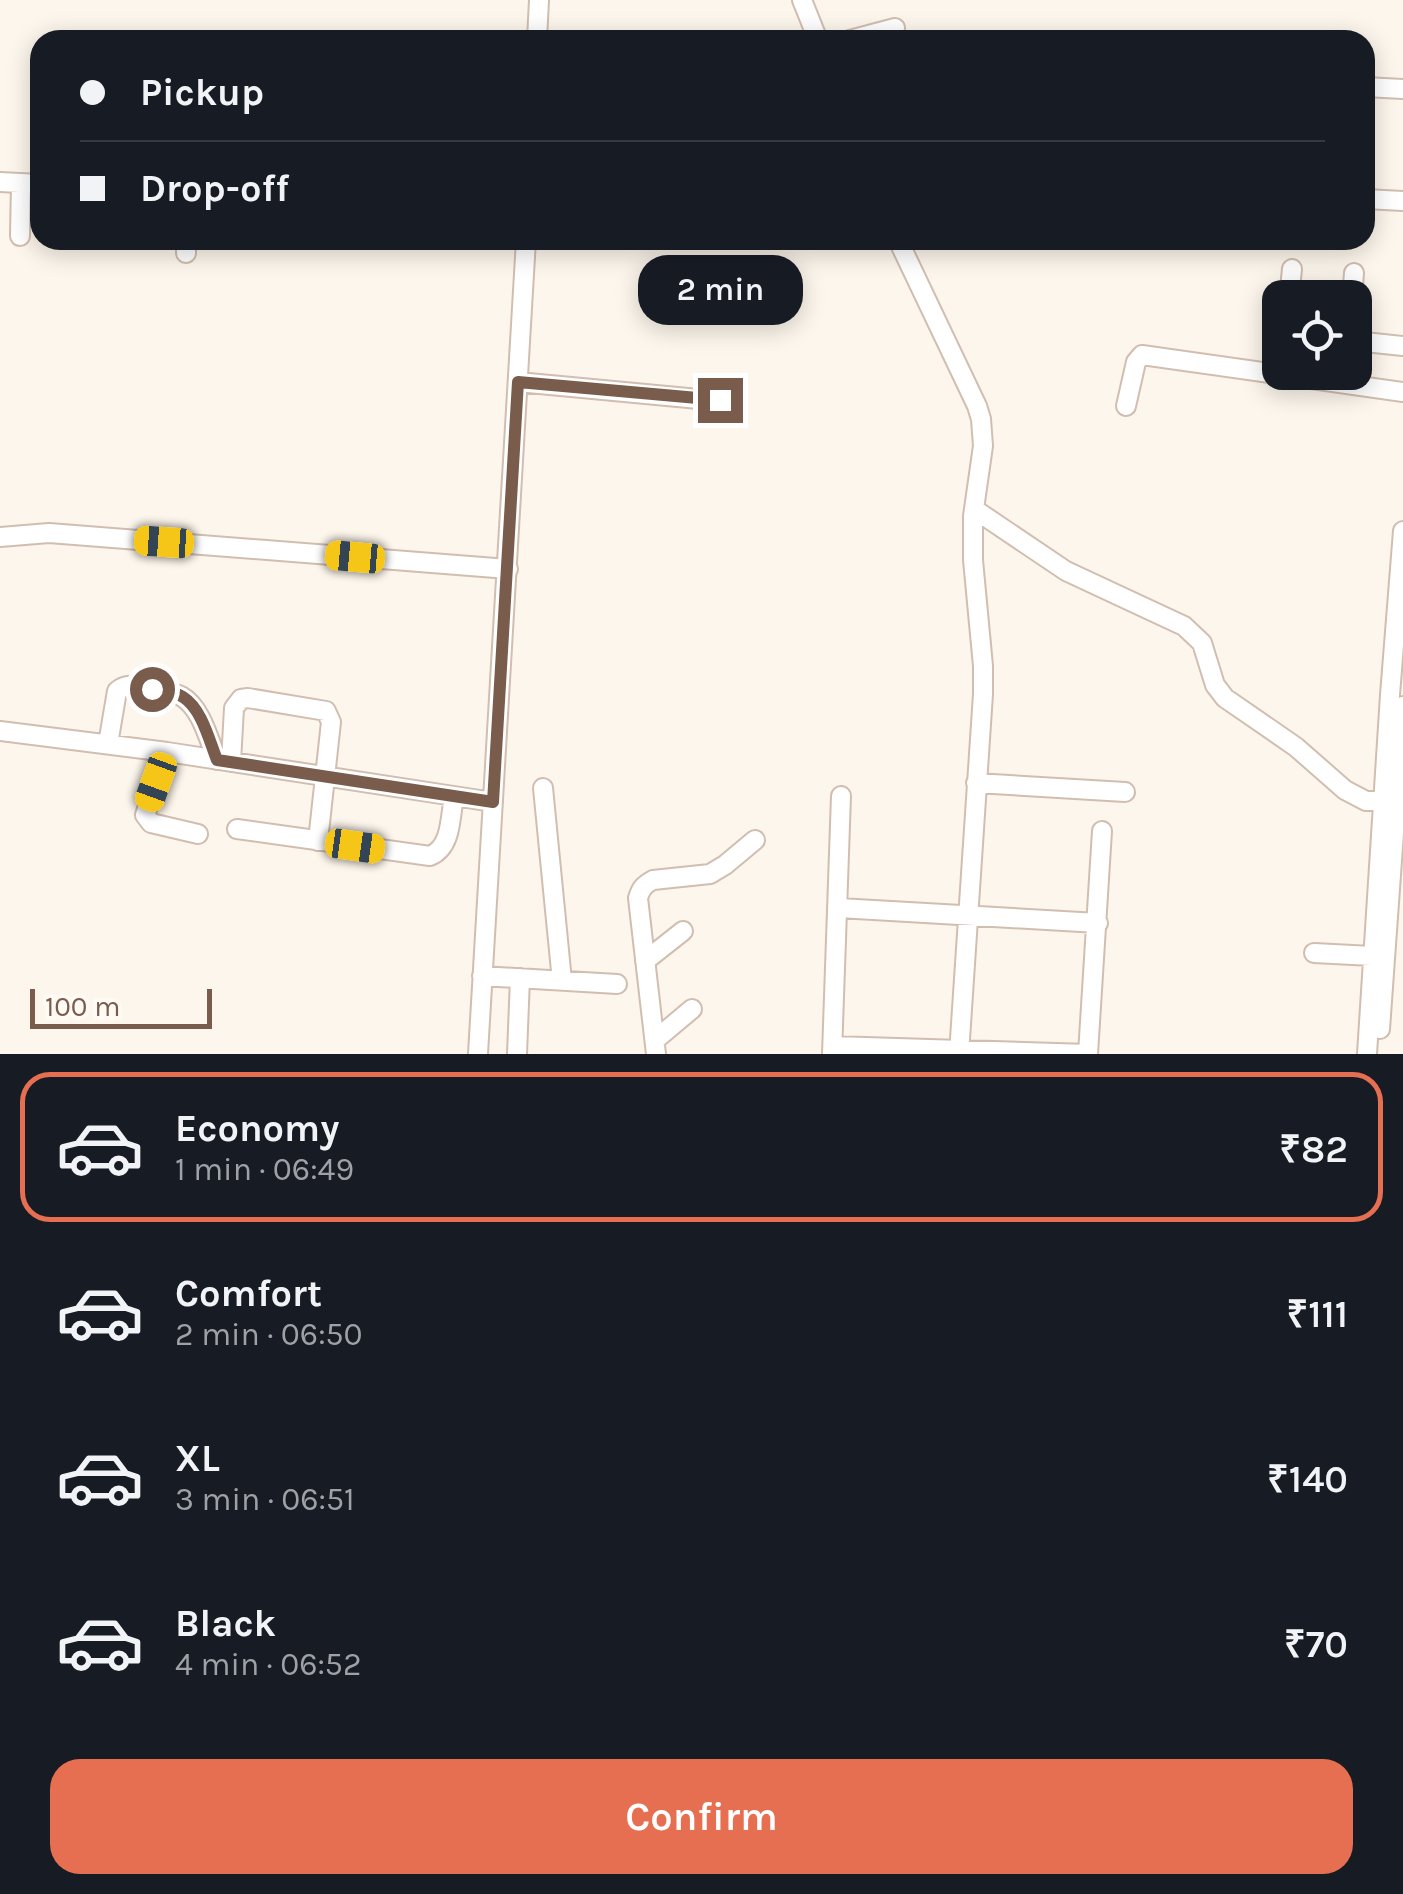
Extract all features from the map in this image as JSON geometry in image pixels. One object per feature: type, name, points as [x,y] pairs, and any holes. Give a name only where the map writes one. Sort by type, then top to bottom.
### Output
[{"type":"street","points":[[538,30],[540,0]]},
{"type":"street","points":[[802,0],[814,30]]},
{"type":"street","points":[[888,30],[895,28]]},
{"type":"street","points":[[1375,88],[1403,89]]},
{"type":"street","points":[[0,182],[30,184]]},
{"type":"street","points":[[20,236],[30,189]]},
{"type":"street","points":[[1375,200],[1403,201]]},
{"type":"street","points":[[478,1054],[525,250]]},
{"type":"street","points":[[903,250],[977,406],[982,446],[974,509],[973,560],[983,694],[959,1052]]},
{"type":"street","points":[[1291,280],[1292,269]]},
{"type":"street","points":[[1353,280],[1354,273]]},
{"type":"street","points":[[1372,343],[1403,346]]},
{"type":"street","points":[[1126,406],[1136,362],[1142,354],[1403,392]]},
{"type":"street","points":[[518,382],[720,400]]},
{"type":"street","points":[[974,509],[1066,571],[1184,626],[1202,643],[1216,685],[1225,698],[1296,747],[1345,790],[1366,800],[1384,801]]},
{"type":"street","points":[[1367,1054],[1387,954],[1384,801],[1403,531]]},
{"type":"street","points":[[0,537],[49,532],[508,570]]},
{"type":"street","points":[[108,744],[117,691],[129,685],[174,693],[188,701],[224,761]]},
{"type":"street","points":[[224,761],[234,708],[240,699],[329,714],[318,841]]},
{"type":"street","points":[[1378,1054],[1398,832],[1403,709]]},
{"type":"street","points":[[0,731],[493,802]]},
{"type":"street","points":[[166,752],[145,816],[152,823],[198,834]]},
{"type":"street","points":[[976,782],[1125,792]]},
{"type":"street","points":[[543,788],[562,981]]},
{"type":"street","points":[[237,829],[430,856],[442,849],[446,841],[454,796]]},
{"type":"street","points":[[841,796],[833,1050],[1088,1054],[1102,832]]},
{"type":"street","points":[[656,1047],[638,898],[644,884],[710,874],[755,840]]},
{"type":"street","points":[[839,908],[1098,923]]},
{"type":"street","points":[[645,962],[683,930]]},
{"type":"street","points":[[1314,953],[1387,954]]},
{"type":"street","points":[[482,976],[617,984]]},
{"type":"street","points":[[517,1054],[520,978]]},
{"type":"street","points":[[656,1047],[692,1009]]},
{"type":"route","points":[[152,689],[174,693],[188,701],[217,760],[493,802],[518,382],[720,400]]}]
